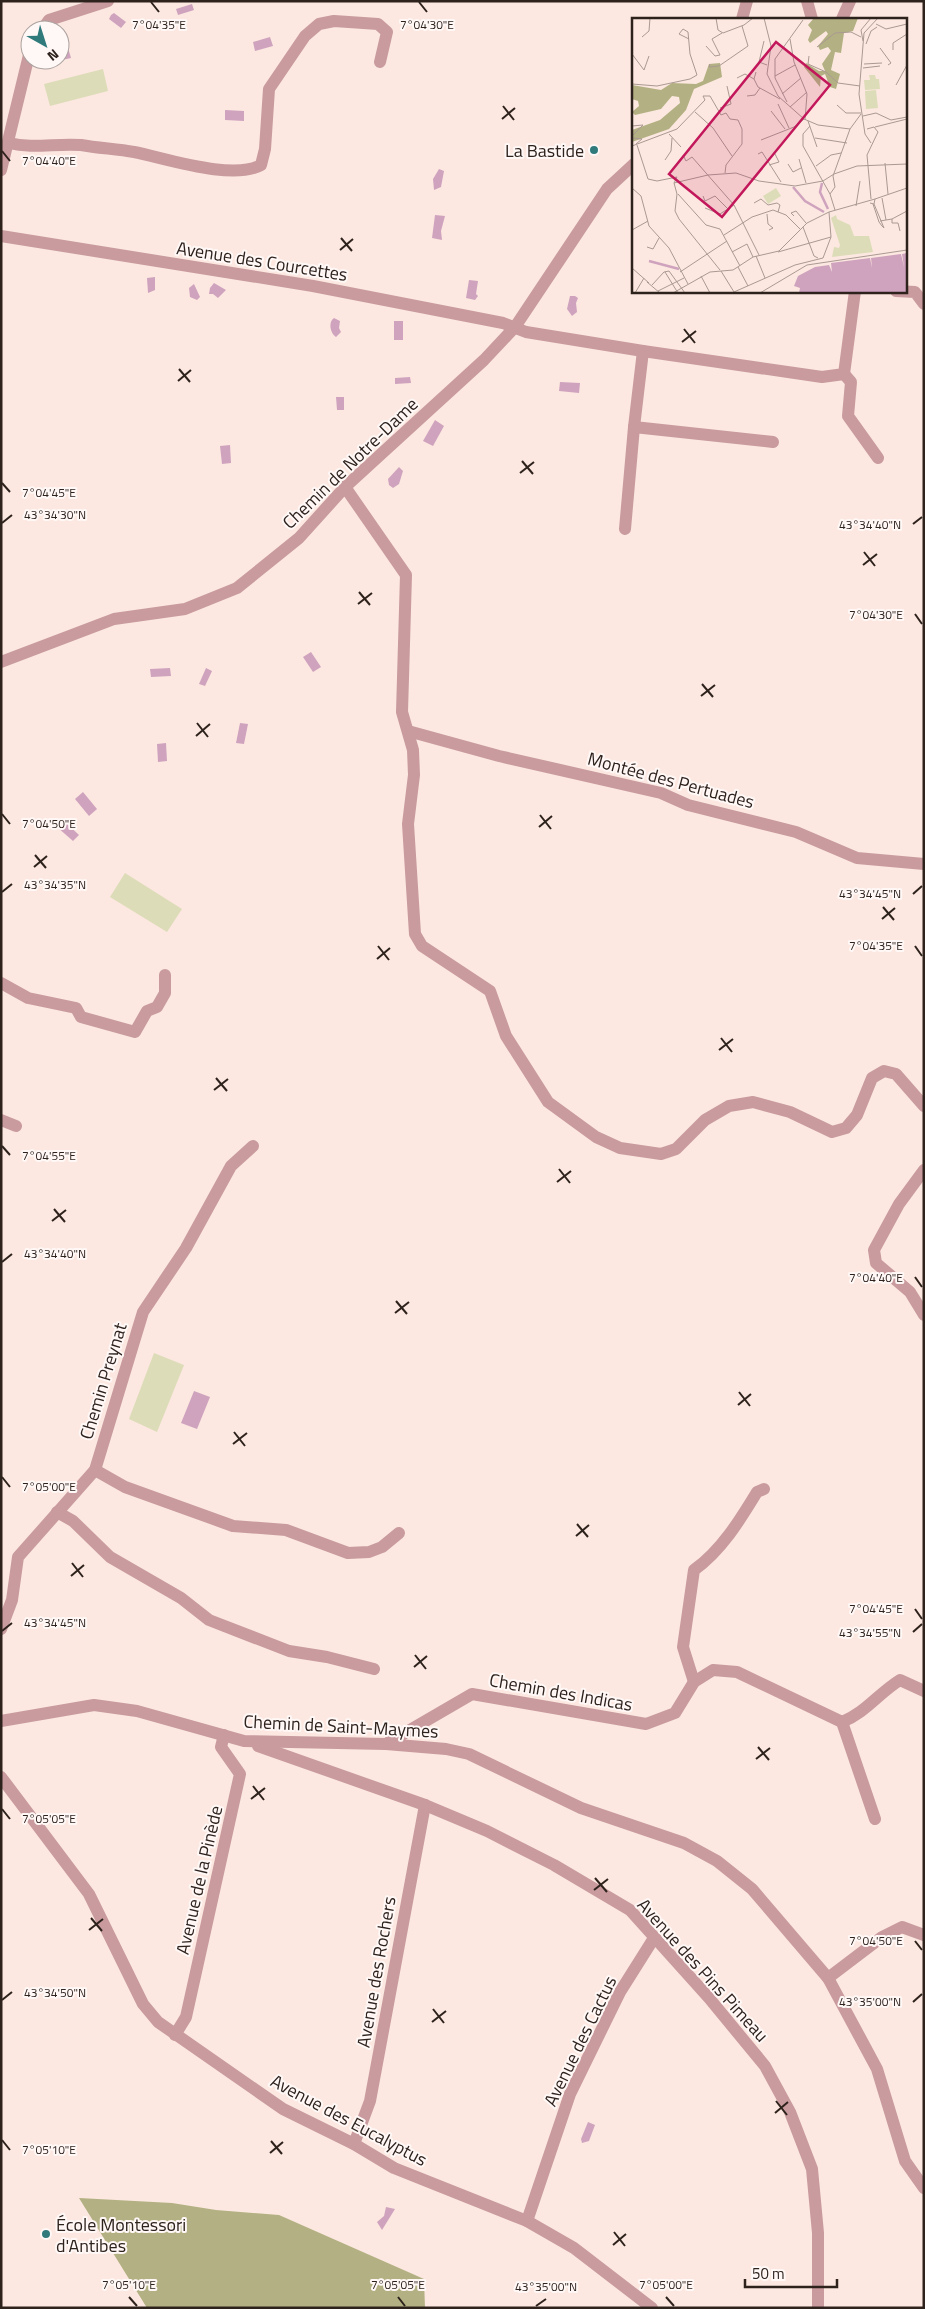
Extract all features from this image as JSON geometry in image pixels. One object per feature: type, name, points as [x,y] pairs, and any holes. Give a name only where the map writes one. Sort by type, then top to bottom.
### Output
[{"type":"street","points":[[49,20],[108,1]]},
{"type":"street","points":[[742,18],[747,1]]},
{"type":"street","points":[[808,1],[812,18]]},
{"type":"street","points":[[842,18],[850,1]]},
{"type":"street","points":[[9,142],[26,147],[78,145],[135,152],[209,168],[253,170],[261,165],[265,149],[269,89],[305,36],[319,24],[334,20],[378,24],[387,32],[380,62]]},
{"type":"street","points":[[1,170],[9,142],[24,70]]},
{"type":"street","name":"Chemin de Notre-Dame","points":[[1,662],[114,619],[185,609],[237,588],[299,538],[345,487],[484,360],[515,327],[607,189],[632,166]]},
{"type":"street","name":"Avenue des Courcettes","points":[[1,236],[313,286],[515,327],[526,332],[643,351],[822,376],[844,374]]},
{"type":"street","points":[[855,292],[844,374],[851,382],[848,416],[878,458]]},
{"type":"street","points":[[908,292],[915,292],[924,304]]},
{"type":"street","points":[[625,529],[643,351]]},
{"type":"street","points":[[634,427],[773,442]]},
{"type":"street","points":[[345,487],[406,575],[402,712],[412,750],[414,775],[408,824],[415,934],[422,946],[490,991],[506,1036],[548,1102],[567,1119],[596,1137],[620,1148],[661,1154],[676,1149],[705,1120],[729,1106],[753,1102],[790,1112],[832,1132],[846,1128],[857,1115],[872,1078],[884,1071],[896,1074],[924,1106]]},
{"type":"street","name":"Montée des Pertuades","points":[[408,731],[499,756],[661,792],[688,805],[796,832],[857,858],[924,864]]},
{"type":"street","points":[[1,983],[28,998],[76,1008],[82,1017],[136,1032],[148,1012],[157,1007],[165,993],[165,975]]},
{"type":"street","points":[[1,1120],[16,1126]]},
{"type":"street","name":"Chemin Preynat","points":[[1,1630],[12,1600],[18,1557],[95,1470],[143,1312],[186,1248],[232,1166],[253,1146]]},
{"type":"street","points":[[924,1170],[899,1204],[874,1250],[876,1263],[910,1292],[924,1315]]},
{"type":"street","points":[[95,1470],[125,1487],[234,1526],[286,1530],[348,1553],[369,1552],[382,1547],[399,1533]]},
{"type":"street","points":[[764,1489],[757,1492],[724,1542],[705,1562],[694,1570],[683,1647],[694,1682],[713,1670],[737,1672],[842,1722],[876,1819]]},
{"type":"street","points":[[57,1512],[73,1521],[110,1557],[181,1598],[209,1620],[289,1651],[327,1657],[374,1669]]},
{"type":"street","points":[[842,1722],[858,1716],[882,1692],[900,1680],[924,1691]]},
{"type":"street","name":"Chemin des Indicas","points":[[386,1744],[472,1694],[646,1724],[676,1713],[694,1682]]},
{"type":"street","name":"Chemin de Saint-Maymes","points":[[1,1722],[94,1705],[137,1711],[244,1741],[386,1744],[446,1749],[469,1754],[581,1808],[684,1843],[716,1860],[752,1889],[828,1978],[877,2068],[905,2161],[924,2188]]},
{"type":"street","name":"Avenue de la Pinède","points":[[175,2035],[186,2017],[240,1774],[221,1747],[224,1736]]},
{"type":"street","name":"Avenue des Pins Pimeau","points":[[244,1741],[425,1805],[487,1831],[554,1865],[630,1910],[709,1998],[765,2066],[790,2112],[812,2169],[818,2233],[818,2308]]},
{"type":"street","name":"Avenue des Eucalyptus","points":[[1,1777],[89,1894],[143,2004],[158,2022],[284,2109],[354,2144],[394,2168],[527,2220],[574,2248],[652,2308]]},
{"type":"street","name":"Avenue des Rochers","points":[[354,2144],[370,2101],[420,1821],[425,1805]]},
{"type":"street","points":[[828,1978],[882,1937],[902,1927],[924,1935]]},
{"type":"street","name":"Avenue des Cactus","points":[[527,2220],[570,2094],[620,1992],[654,1938]]},
{"type":"green space","points":[[103,69],[108,91],[50,106],[44,84]]},
{"type":"green space","points":[[125,873],[182,909],[167,932],[110,897]]},
{"type":"green space","points":[[154,1353],[184,1365],[157,1432],[129,1419]]},
{"type":"shaded area","points":[[192,4],[194,10],[178,15],[176,9]]},
{"type":"shaded area","points":[[114,13],[126,22],[121,28],[109,19]]},
{"type":"shaded area","points":[[270,37],[273,46],[255,51],[253,42]]},
{"type":"shaded area","points":[[225,110],[244,111],[244,121],[225,120]]},
{"type":"shaded area","points":[[439,169],[444,171],[441,187],[434,190],[433,179]]},
{"type":"shaded area","points":[[435,215],[445,216],[441,231],[442,240],[432,238]]},
{"type":"shaded area","points":[[155,277],[155,290],[148,293],[147,278]]},
{"type":"shaded area","points":[[469,280],[478,281],[476,294],[478,296],[475,300],[466,298]]},
{"type":"shaded area","points":[[214,283],[226,290],[218,298],[213,294],[209,294],[210,288]]},
{"type":"shaded area","points":[[194,284],[200,297],[197,300],[190,297],[189,288]]},
{"type":"shaded area","points":[[570,296],[578,298],[576,303],[577,312],[572,316],[567,309]]},
{"type":"shaded area","points":[[334,318],[340,321],[339,328],[341,332],[336,337],[330,328]]},
{"type":"shaded area","points":[[394,321],[403,321],[403,340],[394,340]]},
{"type":"shaded area","points":[[410,377],[411,383],[395,384],[395,378]]},
{"type":"shaded area","points":[[560,382],[580,383],[579,393],[559,391]]},
{"type":"shaded area","points":[[336,397],[344,397],[344,410],[337,410]]},
{"type":"shaded area","points":[[435,420],[444,426],[433,446],[423,441]]},
{"type":"shaded area","points":[[230,445],[231,463],[222,464],[220,446]]},
{"type":"shaded area","points":[[399,467],[403,471],[399,484],[393,488],[389,485],[388,479]]},
{"type":"shaded area","points":[[311,652],[321,667],[313,672],[303,657]]},
{"type":"shaded area","points":[[170,668],[171,676],[151,677],[150,669]]},
{"type":"shaded area","points":[[206,668],[212,671],[205,686],[199,684]]},
{"type":"shaded area","points":[[240,723],[248,724],[244,744],[236,743]]},
{"type":"shaded area","points":[[166,743],[167,761],[158,762],[157,744]]},
{"type":"shaded area","points":[[83,792],[97,809],[89,816],[75,799]]},
{"type":"shaded area","points":[[63,820],[79,835],[73,841],[57,827]]},
{"type":"shaded area","points":[[194,1391],[210,1397],[197,1429],[181,1423]]},
{"type":"shaded area","points":[[588,2122],[595,2125],[589,2141],[582,2143],[581,2139]]},
{"type":"shaded area","points":[[79,2198],[172,2203],[216,2210],[279,2215],[424,2279],[425,2308],[147,2308]]},
{"type":"shaded area","points":[[386,2207],[395,2209],[382,2230],[377,2222],[384,2216]]},
{"type":"place","name":"La Bastide","points":[[594,150]]},
{"type":"place","name":"École Montessori d'Antibes","points":[[46,2234]]}]
